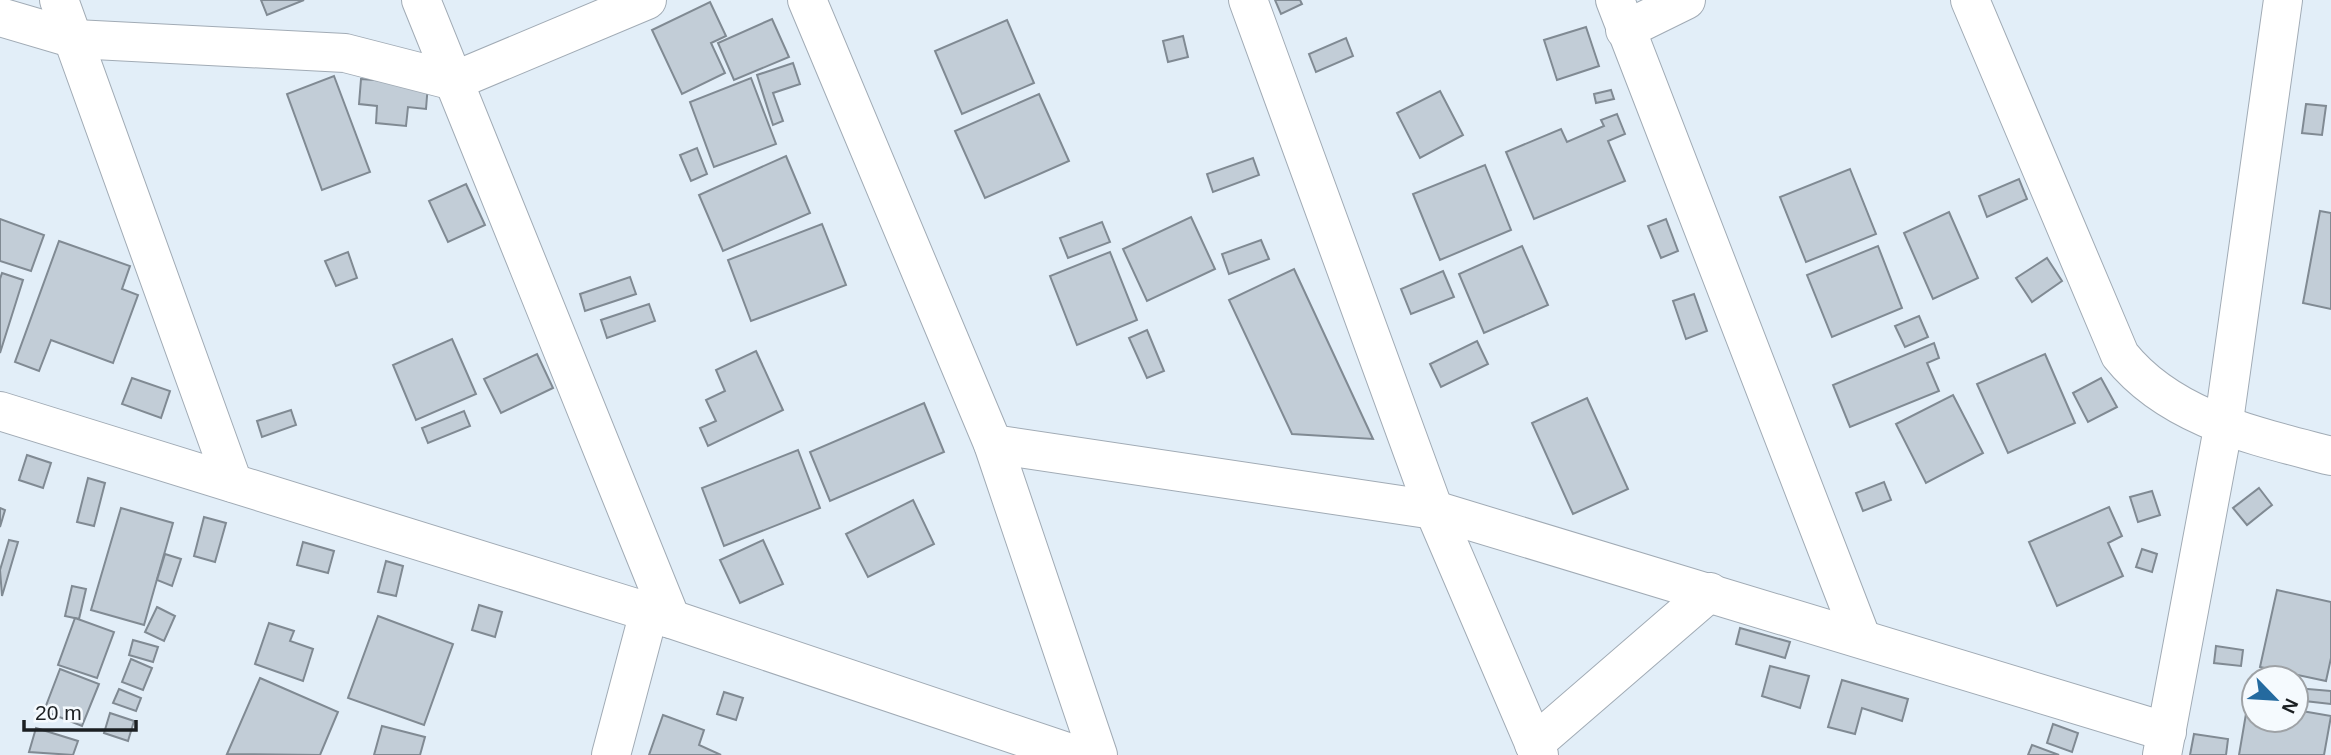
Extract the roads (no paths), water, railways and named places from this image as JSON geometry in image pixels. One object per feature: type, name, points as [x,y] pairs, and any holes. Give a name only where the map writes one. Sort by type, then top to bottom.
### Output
[{"type":"street","points":[[58,0],[75,39],[233,483]]},
{"type":"street","points":[[421,0],[660,615],[611,755]]},
{"type":"street","points":[[0,17],[75,39],[345,53],[454,81],[647,0]]},
{"type":"street","points":[[807,0],[993,444],[1098,755]]},
{"type":"street","points":[[1248,0],[1434,510],[1536,749],[1710,592]]},
{"type":"street","points":[[1686,0],[1620,15],[1861,637]]},
{"type":"street","points":[[1970,0],[2120,355],[2137,377],[2223,428],[2331,456]]},
{"type":"street","points":[[993,444],[1434,510],[1861,637],[2165,744],[2223,428],[2283,0]]},
{"type":"street","points":[[0,411],[660,615],[1076,755]]}]
